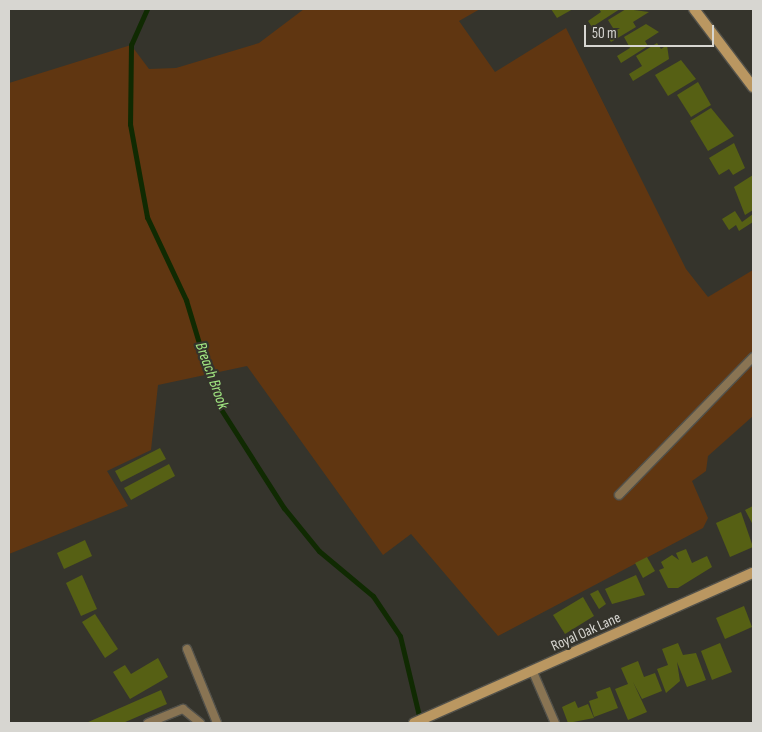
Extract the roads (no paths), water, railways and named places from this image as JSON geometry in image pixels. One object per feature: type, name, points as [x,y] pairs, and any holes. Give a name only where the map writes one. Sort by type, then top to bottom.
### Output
[{"type":"street","points":[[694,9],[753,87]]},
{"type":"street","name":"Royal Oak Lane","points":[[414,723],[753,574]]},
{"type":"lane","points":[[618,495],[753,356]]},
{"type":"lane","points":[[187,649],[217,723]]},
{"type":"lane","points":[[533,672],[555,723]]},
{"type":"lane","points":[[148,723],[183,709],[200,723]]},
{"type":"waterway","name":"Breach Brook","points":[[147,9],[131,45],[130,124],[147,217],[186,300],[217,403],[284,508],[319,551],[373,596],[400,636],[420,720]]}]
